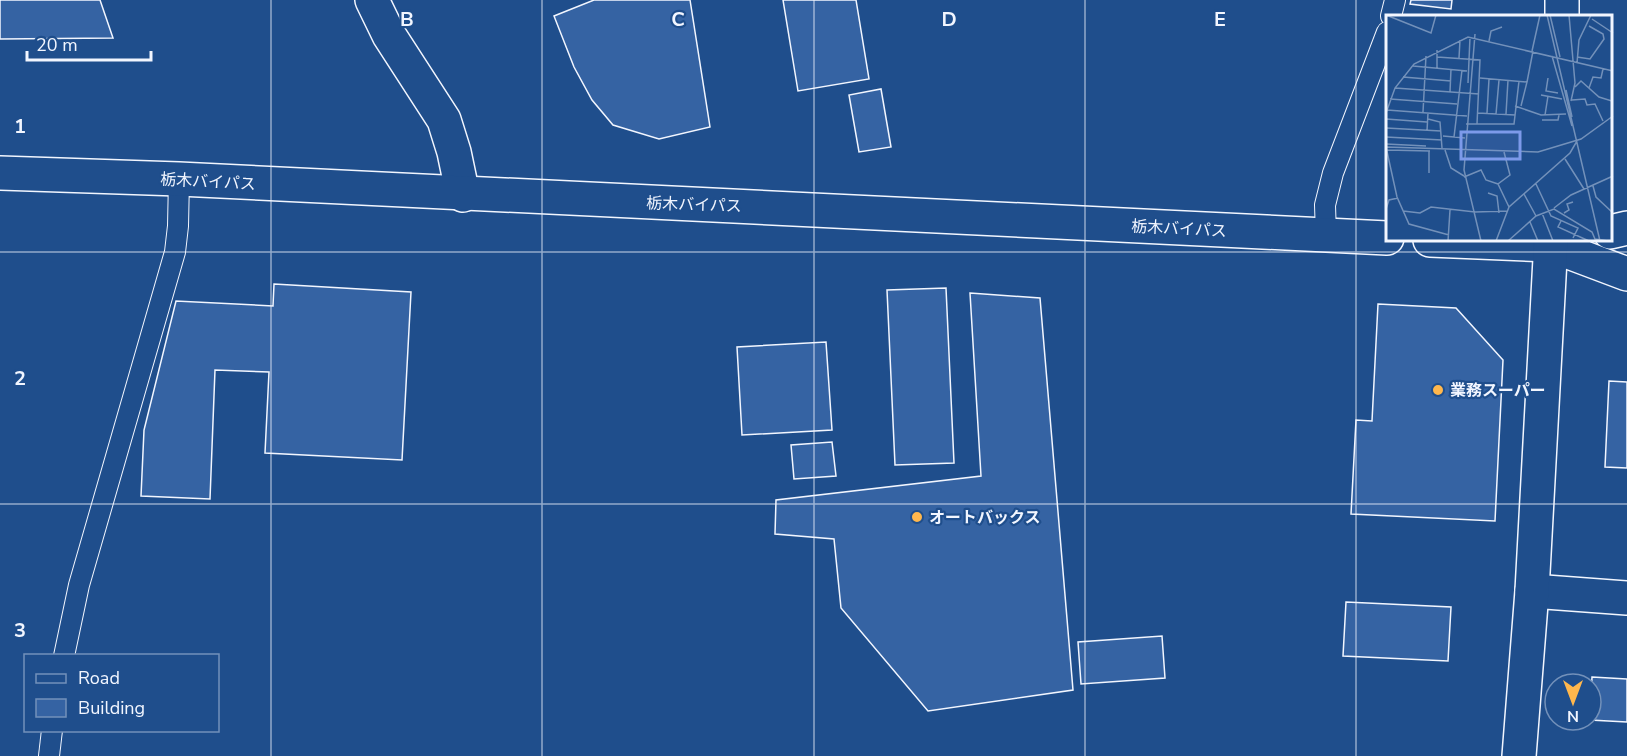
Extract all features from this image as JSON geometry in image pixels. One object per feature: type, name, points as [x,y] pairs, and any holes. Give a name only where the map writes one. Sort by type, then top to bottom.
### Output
[{"type":"main road","points":[[372,0],[389,35],[444,120],[454,152],[463,195]]},
{"type":"main road","points":[[1562,15],[1563,0]]},
{"type":"main road","name":"栃木バイパス","points":[[0,173],[179,179],[463,195],[1386,238]]},
{"type":"main road","points":[[1612,232],[1627,228]]},
{"type":"main road","points":[[1518,756],[1558,242],[1627,274]]},
{"type":"main road","points":[[1532,591],[1627,598]]},
{"type":"lane","points":[[1391,15],[1395,0]]},
{"type":"lane","points":[[1326,236],[1325,205],[1333,173],[1386,35]]},
{"type":"lane","points":[[64,654],[79,585],[175,252],[179,179]]},
{"type":"lane","points":[[49,756],[52,732]]},
{"type":"building","points":[[0,0],[100,0],[113,38],[0,39]]},
{"type":"building","points":[[594,0],[690,0],[710,127],[659,139],[613,125],[592,100],[574,67],[554,16]]},
{"type":"building","points":[[783,0],[856,0],[869,79],[798,91]]},
{"type":"building","points":[[1411,0],[1452,0],[1451,9],[1410,4]]},
{"type":"building","points":[[881,89],[891,147],[859,152],[849,95]]},
{"type":"building","points":[[274,284],[411,292],[402,460],[265,453],[269,372],[215,370],[210,499],[141,496],[144,430],[176,301],[273,306]]},
{"type":"building","points":[[946,288],[954,463],[895,465],[887,290]]},
{"type":"building","name":"オートバックス","points":[[970,293],[1040,298],[1073,690],[928,711],[841,608],[834,539],[775,534],[776,500],[981,476]]},
{"type":"building","name":"業務スーパー","points":[[1378,304],[1456,308],[1503,360],[1495,521],[1351,514],[1356,420],[1372,421]]},
{"type":"building","points":[[826,342],[832,430],[742,435],[737,347]]},
{"type":"building","points":[[1609,381],[1627,382],[1627,468],[1605,467]]},
{"type":"building","points":[[832,442],[836,476],[794,479],[791,445]]},
{"type":"building","points":[[1346,602],[1451,607],[1448,661],[1343,656]]},
{"type":"building","points":[[1162,636],[1165,678],[1081,684],[1078,642]]},
{"type":"building","points":[[1603,678],[1627,679],[1627,722],[1603,721]]},
{"type":"place","name":"業務スーパー","points":[[1438,390]]},
{"type":"place","name":"オートバックス","points":[[917,517]]}]
